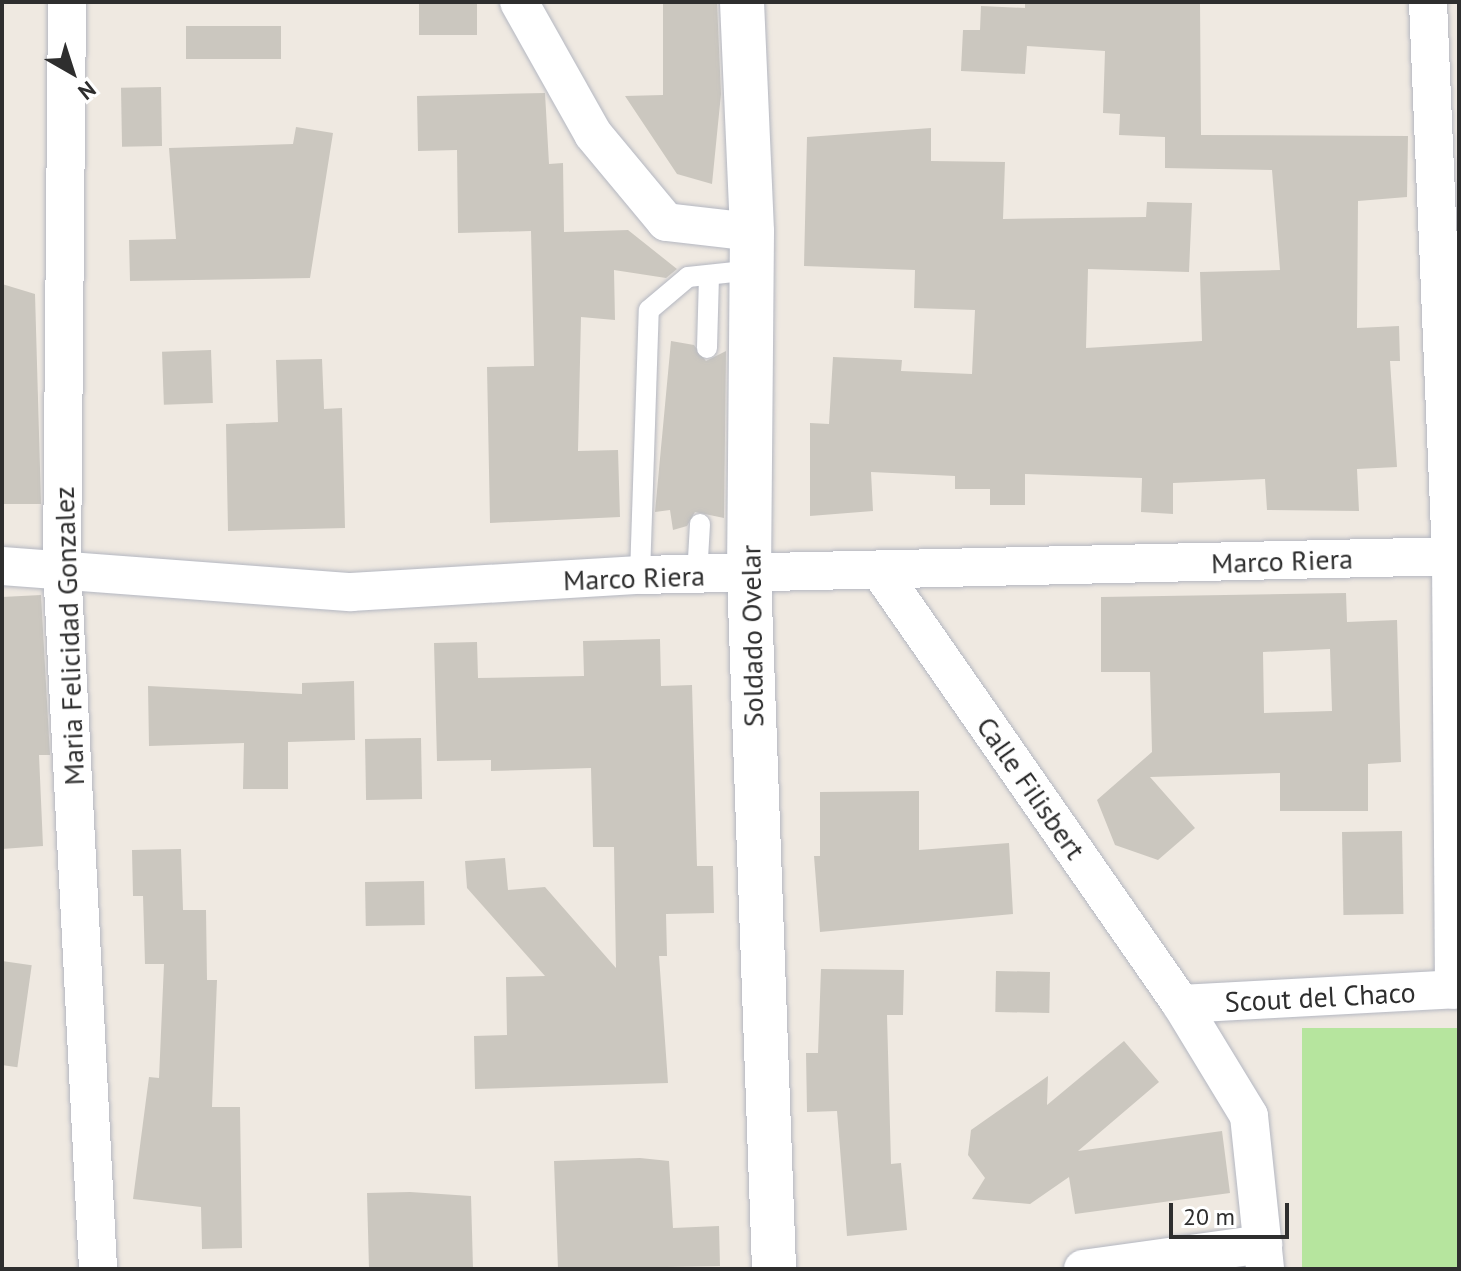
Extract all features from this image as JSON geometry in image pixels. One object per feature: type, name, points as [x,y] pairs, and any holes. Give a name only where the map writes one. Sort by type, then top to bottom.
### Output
[{"type":"main road","name":"Soldado Ovelar","points":[[742,2],[752,251],[749,576],[774,1269]]},
{"type":"street","name":"Maria Felicidad Gonzalez","points":[[67,2],[62,567],[98,1269]]},
{"type":"street","points":[[519,2],[593,134],[666,222],[752,251]]},
{"type":"street","points":[[1428,2],[1455,556],[1456,990]]},
{"type":"street","name":"Marco Riera","points":[[2,566],[62,567],[351,592],[640,575],[749,576],[1455,556]]},
{"type":"street","name":"Calle Filisbert","points":[[880,571],[1181,1004],[1249,1116],[1264,1256]]},
{"type":"street","name":"Scout del Chaco","points":[[1181,1004],[1456,990]]},
{"type":"street","points":[[1083,1269],[1264,1256]]},
{"type":"lane","points":[[640,575],[649,310],[688,277],[709,275],[752,251]]},
{"type":"lane","points":[[707,348],[709,275]]},
{"type":"lane","points":[[697,576],[700,524]]},
{"type":"green space","points":[[1302,1028],[1459,1028],[1459,1269],[1302,1269]]},
{"type":"building","points":[[419,2],[477,2],[477,35],[419,35]]},
{"type":"building","points":[[663,2],[717,2],[721,94],[712,184],[677,174],[625,96],[663,95]]},
{"type":"building","points":[[1025,2],[1200,2],[1201,135],[1408,136],[1407,197],[1358,201],[1357,328],[1399,326],[1400,361],[1390,361],[1397,467],[1357,469],[1359,511],[1267,510],[1265,479],[1173,483],[1173,514],[1141,512],[1142,478],[1025,474],[1025,505],[990,505],[990,489],[955,489],[955,476],[871,472],[873,511],[810,516],[810,423],[829,424],[833,357],[902,360],[901,371],[972,374],[975,310],[914,308],[915,270],[804,266],[807,137],[931,128],[931,161],[1005,162],[1003,219],[1146,217],[1147,202],[1192,203],[1189,272],[1088,269],[1086,348],[1202,341],[1200,272],[1280,270],[1272,170],[1165,168],[1165,137],[1119,135],[1120,114],[1103,113],[1105,51],[1027,46],[1025,74],[961,71],[963,30],[980,30],[981,6],[1025,8]]},
{"type":"building","points":[[186,26],[281,26],[281,59],[186,59]]},
{"type":"building","points":[[161,87],[162,146],[122,147],[121,88]]},
{"type":"building","points":[[545,93],[549,164],[563,163],[564,232],[628,230],[677,269],[666,278],[614,270],[615,320],[581,317],[578,451],[618,450],[620,517],[490,523],[487,367],[534,366],[531,231],[458,233],[457,150],[418,151],[417,96]]},
{"type":"building","points":[[296,127],[333,133],[310,278],[130,281],[129,240],[176,239],[169,148],[293,144]]},
{"type":"building","points":[[2,284],[35,294],[41,504],[2,504]]},
{"type":"building","points":[[671,341],[694,345],[706,361],[726,351],[724,518],[695,512],[687,526],[673,530],[670,510],[655,512]]},
{"type":"building","points":[[211,350],[213,403],[164,405],[162,352]]},
{"type":"building","points":[[322,359],[324,409],[342,408],[345,528],[228,531],[226,424],[278,422],[276,360]]},
{"type":"building","points":[[1346,593],[1347,622],[1397,620],[1401,762],[1368,764],[1368,811],[1280,811],[1280,773],[1150,777],[1195,828],[1158,860],[1115,845],[1097,800],[1152,752],[1150,672],[1101,672],[1101,597]],"holes":[[[1330,649],[1332,711],[1264,713],[1263,652]]]},
{"type":"building","points":[[41,595],[50,755],[39,755],[43,846],[2,849],[2,597]]},
{"type":"building","points":[[660,639],[661,686],[692,685],[697,866],[713,866],[714,913],[666,914],[667,956],[659,956],[668,1083],[475,1089],[474,1036],[507,1035],[506,977],[545,976],[467,888],[465,861],[505,858],[508,890],[545,887],[616,968],[614,847],[593,847],[591,768],[491,771],[491,760],[437,761],[434,643],[477,642],[478,678],[584,676],[583,641]]},
{"type":"building","points":[[354,681],[355,740],[288,742],[288,789],[243,789],[244,743],[149,746],[148,686],[302,694],[302,683]]},
{"type":"building","points":[[421,738],[422,799],[366,800],[365,739]]},
{"type":"building","points":[[919,791],[919,850],[1009,843],[1013,914],[820,932],[814,856],[820,856],[820,792]]},
{"type":"building","points":[[1402,831],[1403,914],[1343,915],[1342,832]]},
{"type":"building","points":[[181,849],[183,910],[206,910],[207,980],[217,980],[212,1107],[240,1107],[242,1248],[202,1249],[201,1207],[133,1199],[149,1077],[159,1078],[164,964],[145,964],[143,896],[133,896],[132,850]]},
{"type":"building","points":[[424,881],[425,925],[366,926],[365,882]]},
{"type":"building","points":[[2,961],[32,965],[17,1067],[2,1065]]},
{"type":"building","points":[[821,969],[904,970],[903,1015],[887,1015],[891,1164],[901,1163],[907,1230],[847,1236],[837,1111],[807,1112],[806,1053],[818,1053]]},
{"type":"building","points":[[996,971],[1050,972],[1049,1013],[995,1012]]},
{"type":"building","points":[[1124,1041],[1159,1082],[1078,1151],[1222,1131],[1230,1193],[1075,1214],[1069,1177],[1030,1204],[972,1199],[985,1178],[968,1155],[971,1130],[1048,1076],[1047,1105]]},
{"type":"building","points":[[640,1158],[669,1161],[673,1228],[719,1226],[720,1266],[558,1269],[554,1161]]},
{"type":"building","points":[[367,1193],[471,1196],[473,1269],[369,1269]]}]
